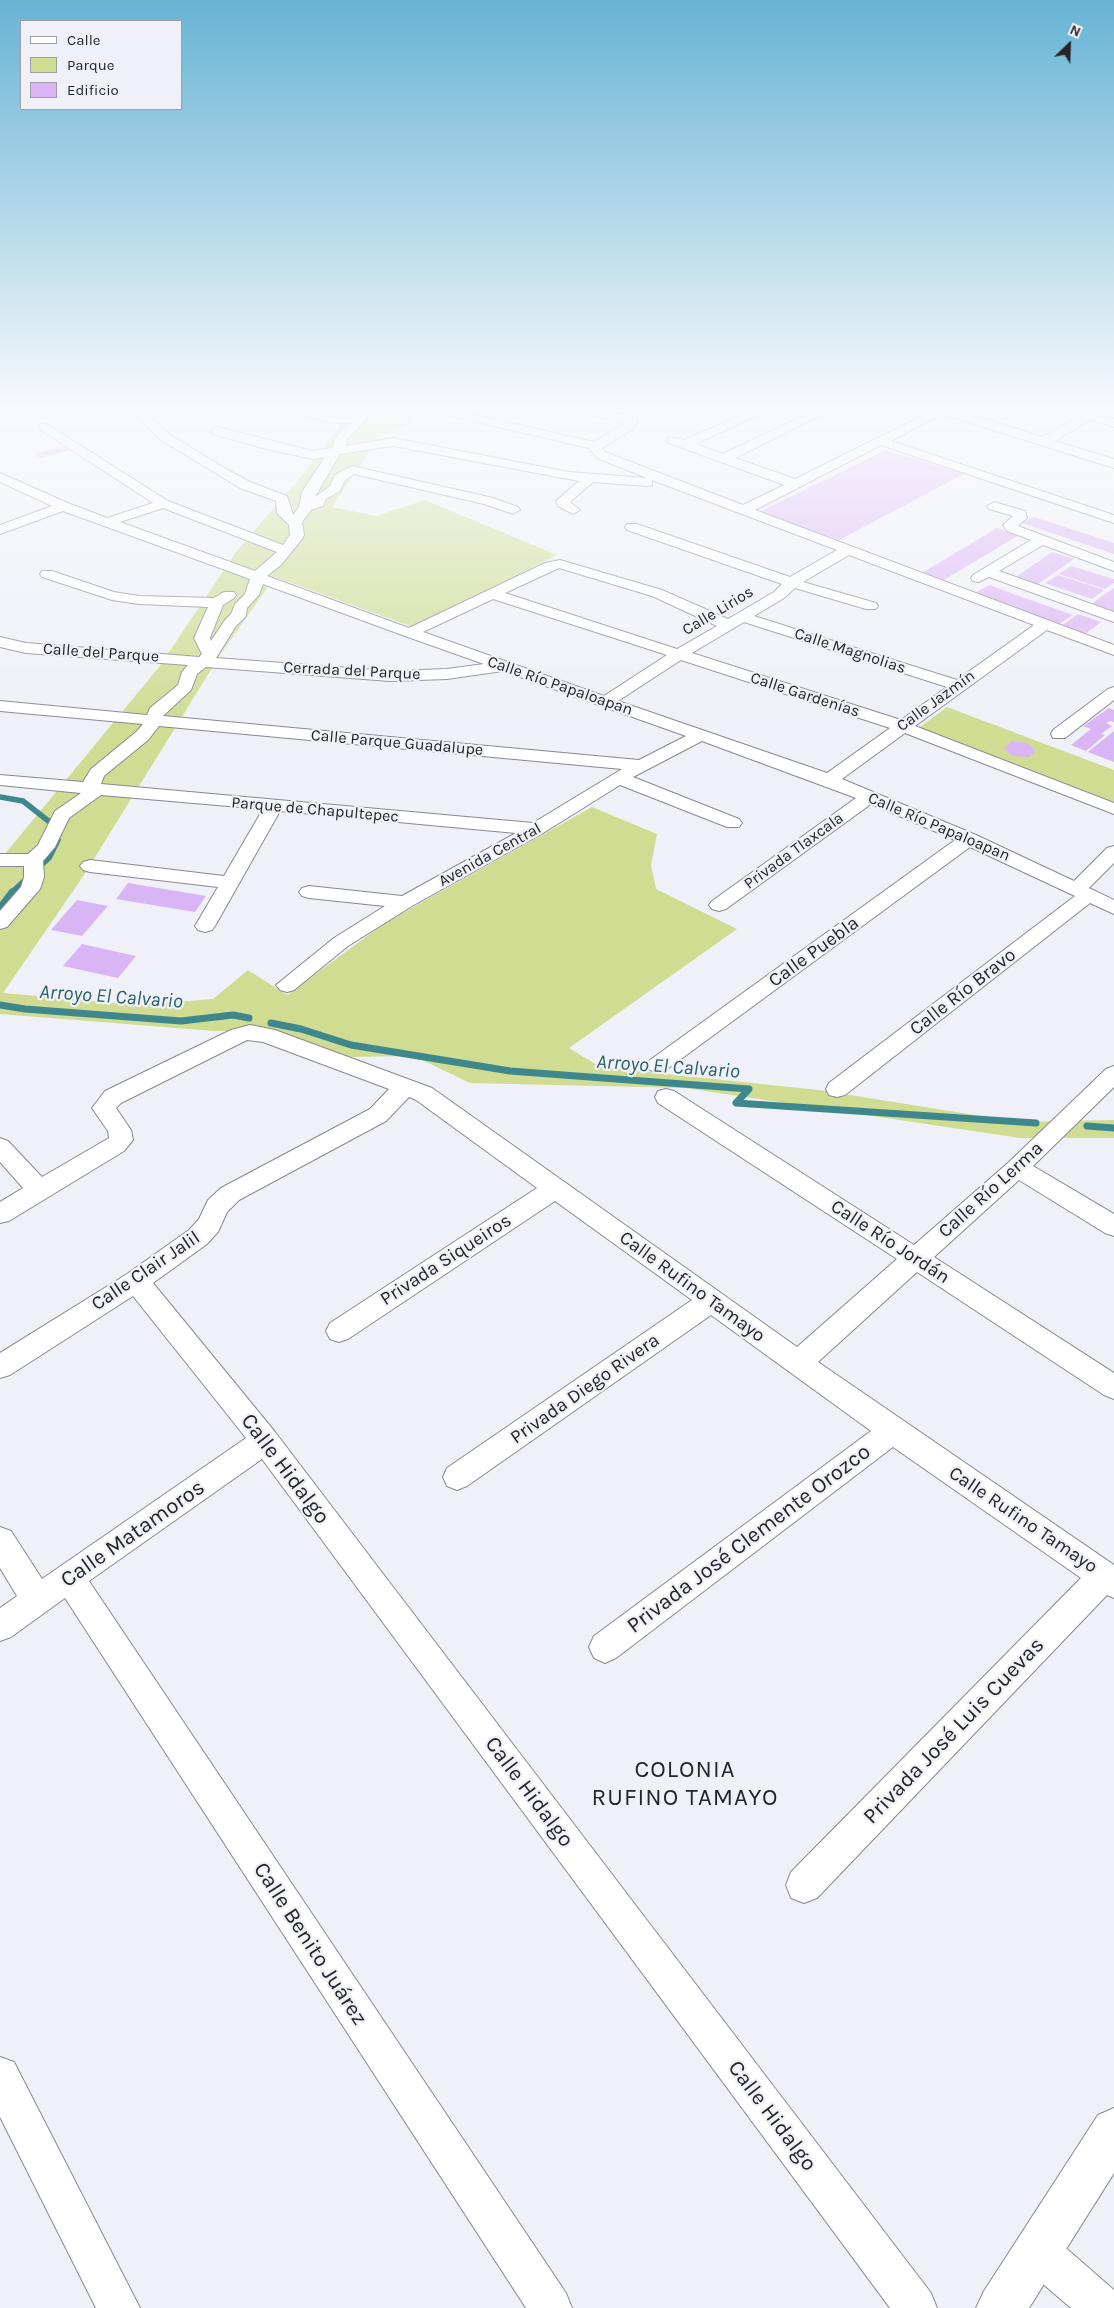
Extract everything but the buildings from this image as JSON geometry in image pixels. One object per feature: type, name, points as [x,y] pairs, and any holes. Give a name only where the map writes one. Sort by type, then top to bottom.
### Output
[{"type":"street","points":[[0,530],[43,514]]},
{"type":"street","name":"Calle Río Papaloapan","points":[[85,514],[502,666],[828,780],[970,839],[1114,908]]},
{"type":"street","points":[[108,522],[133,514]]},
{"type":"street","points":[[188,514],[286,551]]},
{"type":"street","points":[[206,658],[202,638],[218,603],[258,576],[286,551],[297,535],[295,524],[284,514]]},
{"type":"street","points":[[295,524],[302,514]]},
{"type":"street","points":[[754,514],[952,590],[1045,624],[1113,646]]},
{"type":"street","points":[[1019,514],[1021,517],[1010,527],[1114,567]]},
{"type":"street","points":[[1098,514],[1114,519]]},
{"type":"street","points":[[1102,528],[1114,519]]},
{"type":"street","points":[[632,527],[792,583],[871,606]]},
{"type":"street","points":[[952,590],[988,572],[1041,540]]},
{"type":"street","name":"Calle Lirios","points":[[605,702],[678,655],[779,595],[792,583],[847,550]]},
{"type":"street","name":"Calle Magnolias","points":[[492,594],[550,566],[560,564],[572,566],[657,593],[735,621],[957,685]]},
{"type":"street","points":[[988,572],[1114,617]]},
{"type":"street","points":[[47,574],[112,596],[140,600],[218,603]]},
{"type":"street","points":[[0,923],[33,885],[33,860],[46,847],[62,815],[90,797],[94,790],[93,778],[107,763],[142,736],[149,729],[156,712],[185,687],[190,672],[206,658],[230,623],[238,616],[240,607],[252,595],[258,576]]},
{"type":"street","points":[[410,633],[492,594]]},
{"type":"street","name":"Calle Gardenías","points":[[492,594],[901,726],[1114,810]]},
{"type":"street","name":"Calle Jazmín","points":[[828,780],[957,685],[1045,624]]},
{"type":"street","name":"Calle del Parque","points":[[0,642],[26,648],[206,658]]},
{"type":"street","name":"Cerrada del Parque","points":[[206,658],[404,676],[477,671],[502,666]]},
{"type":"street","points":[[1059,734],[1114,692]]},
{"type":"street","name":"Calle Parque Guadalupe","points":[[0,706],[642,766]]},
{"type":"street","name":"Avenida Central","points":[[287,985],[341,942],[405,902],[536,829],[619,778],[700,735]]},
{"type":"street","points":[[619,778],[733,824]]},
{"type":"street","name":"Parque de Chapultepec","points":[[0,780],[536,829]]},
{"type":"street","name":"Privada Tlaxcala","points":[[719,905],[869,797]]},
{"type":"street","points":[[206,926],[274,806]]},
{"type":"street","name":"Calle Puebla","points":[[658,1065],[970,839]]},
{"type":"street","name":"Calle Río Bravo","points":[[838,1089],[1083,892],[1114,852]]},
{"type":"street","points":[[0,860],[33,860]]},
{"type":"street","points":[[90,866],[230,883]]},
{"type":"street","points":[[309,892],[405,902]]},
{"type":"street","name":"Calle Rufino Tamayo","points":[[40,1191],[110,1151],[120,1140],[119,1130],[104,1108],[109,1100],[239,1034],[250,1032],[267,1035],[424,1094],[893,1431],[1109,1579]]},
{"type":"street","name":"Calle Río Lerma","points":[[798,1363],[1017,1168],[1114,1074]]},
{"type":"street","name":"Calle Clair Jalil","points":[[0,1367],[136,1281],[206,1231],[217,1207],[230,1194],[378,1115],[405,1086]]},
{"type":"street","name":"Calle Río Jordán","points":[[666,1097],[1114,1387]]},
{"type":"street","points":[[0,1147],[40,1191],[0,1214]]},
{"type":"street","points":[[1017,1168],[1114,1226]]},
{"type":"street","name":"Privada Siqueiros","points":[[339,1331],[554,1189]]},
{"type":"street","name":"Calle Hidalgo","points":[[136,1281],[265,1441],[916,2308]]},
{"type":"street","name":"Privada Diego Rivera","points":[[457,1477],[712,1300]]},
{"type":"street","name":"Privada José Clemente Orozco","points":[[605,1647],[893,1431]]},
{"type":"street","name":"Calle Matamoros","points":[[0,1626],[70,1580],[265,1441]]},
{"type":"street","points":[[0,1542],[38,1601]]},
{"type":"street","name":"Privada José Luis Cuevas","points":[[804,1885],[1109,1579]]},
{"type":"street","name":"Calle Benito Juárez","points":[[70,1580],[551,2308]]},
{"type":"street","points":[[0,2076],[119,2308]]},
{"type":"street","points":[[1000,2308],[1114,2131]]},
{"type":"street","points":[[1038,2251],[1103,2308]]},
{"type":"green space","points":[[269,514],[365,514],[376,516],[383,514],[458,514],[557,555],[413,627],[275,577],[222,652],[84,875],[3,993],[139,1005],[213,999],[248,970],[287,995],[385,923],[592,807],[657,834],[651,865],[656,889],[737,929],[569,1048],[600,1067],[819,1090],[1018,1122],[1114,1120],[1114,1138],[1020,1138],[685,1088],[470,1083],[414,1056],[347,1057],[272,1031],[214,1031],[0,1014],[0,860],[159,667],[236,552]]},
{"type":"green space","points":[[947,707],[1114,770],[1114,803],[920,727]]},
{"type":"waterway","name":"Arroyo El Calvario","points":[[0,797],[23,801],[56,827]]},
{"type":"waterway","name":"Arroyo El Calvario","points":[[12,892],[49,858],[58,840]]},
{"type":"waterway","name":"Arroyo El Calvario","points":[[0,908],[12,892]]},
{"type":"waterway","name":"Arroyo El Calvario","points":[[0,1005],[25,1009],[181,1021],[233,1015],[249,1018]]},
{"type":"waterway","name":"Arroyo El Calvario","points":[[271,1023],[301,1029],[351,1045],[510,1071],[749,1089],[736,1103],[1036,1123]]},
{"type":"waterway","name":"Arroyo El Calvario","points":[[1087,1126],[1114,1128]]},
{"type":"district","name":"COLONIA RUFINO TAMAYO","points":[[685,1784]]}]
